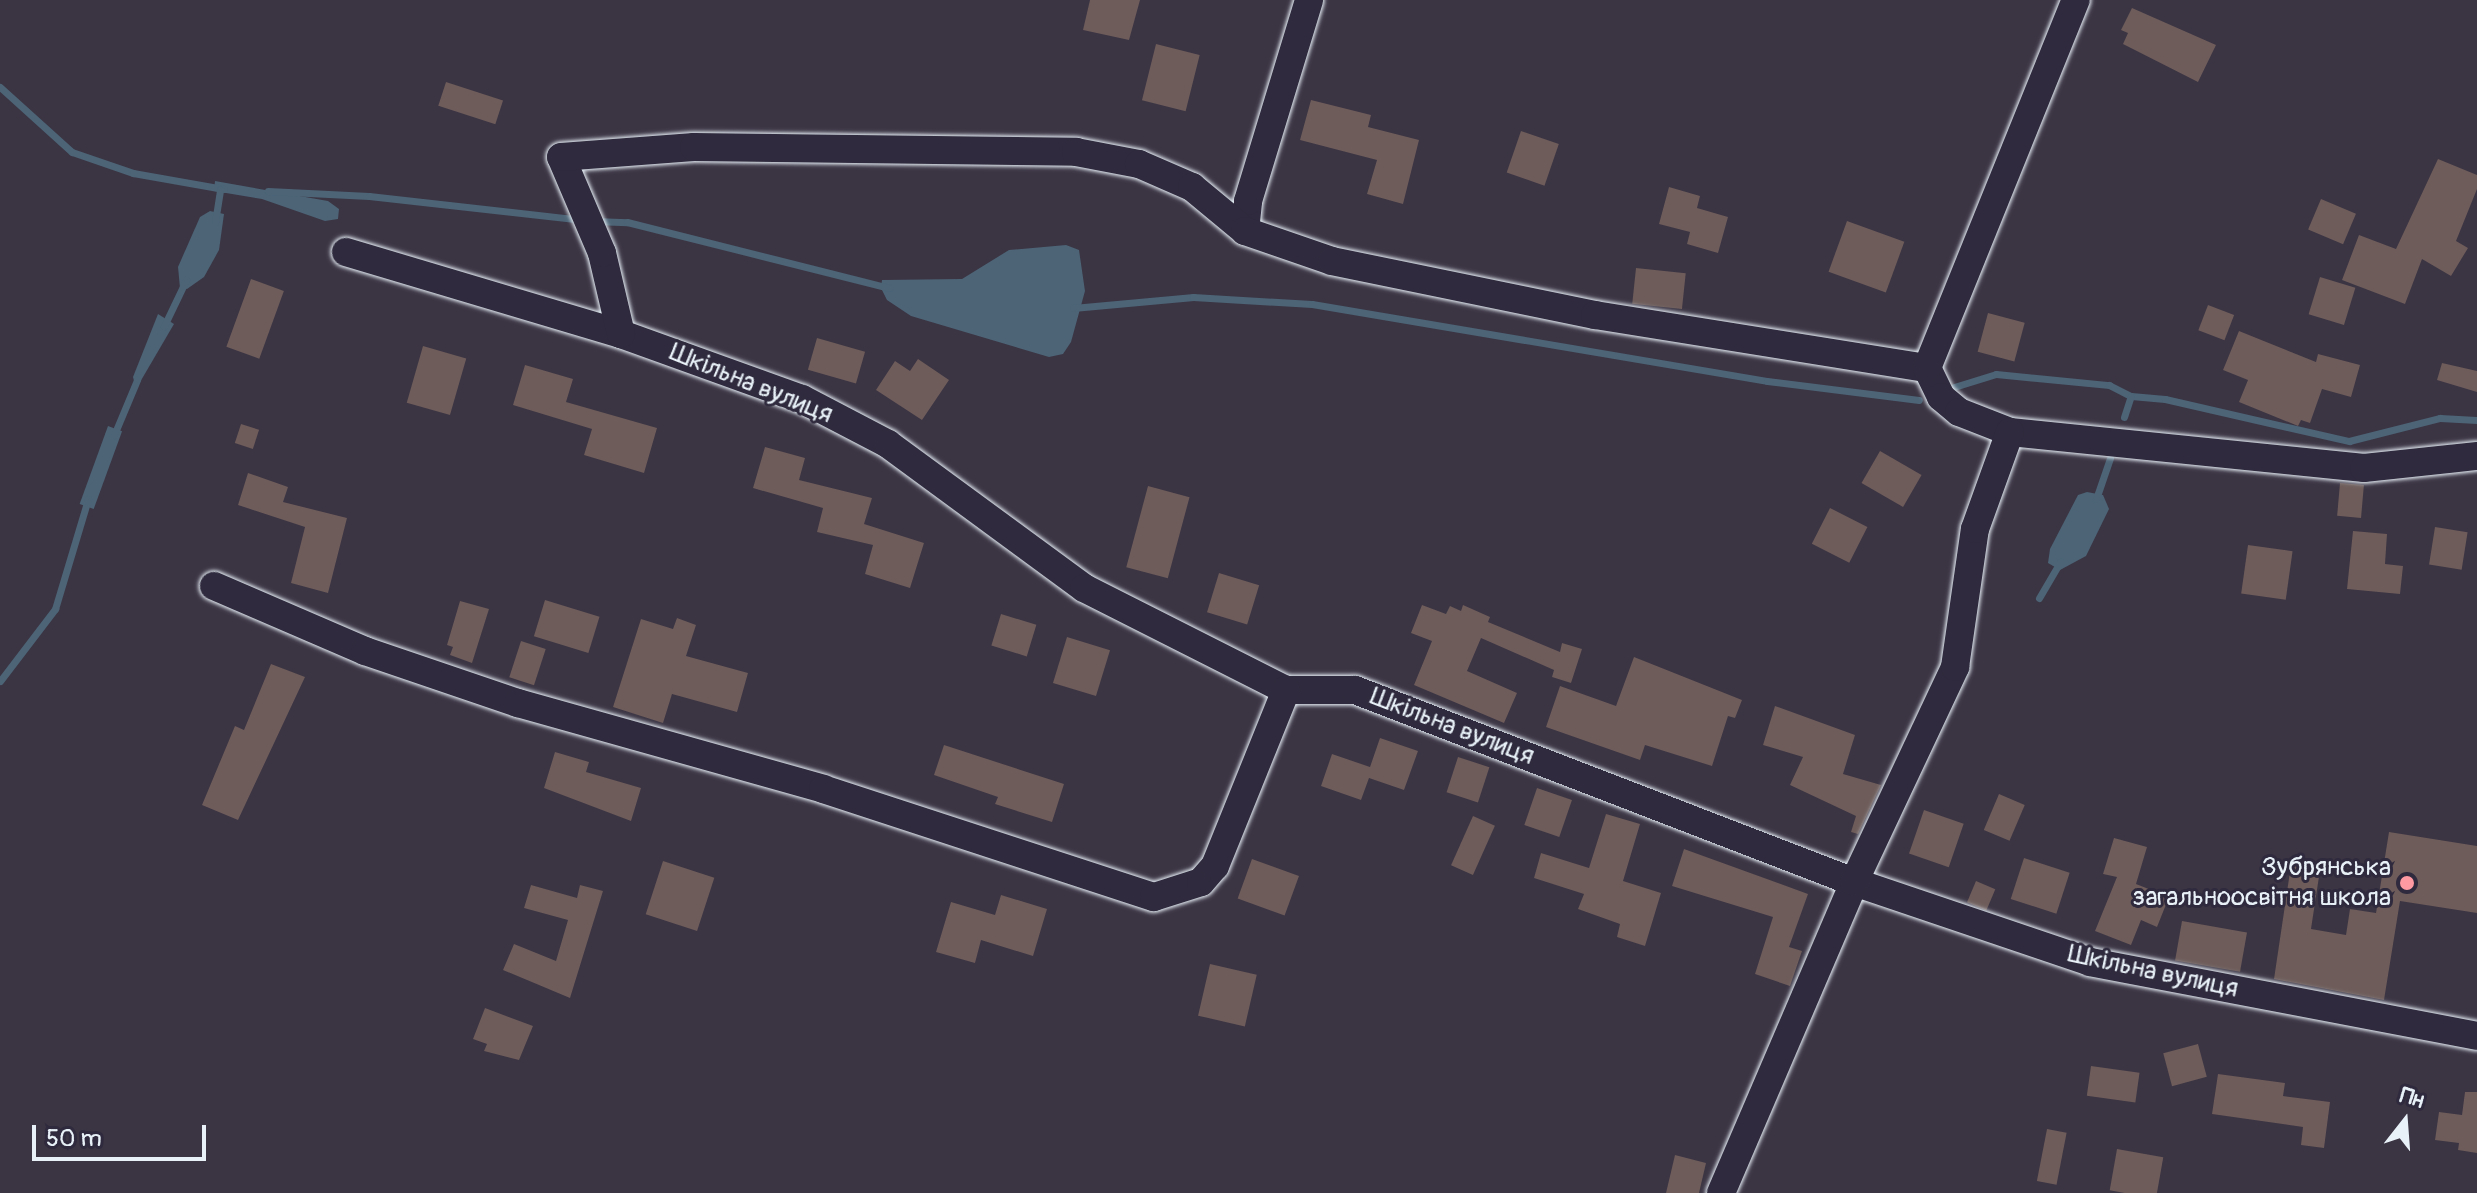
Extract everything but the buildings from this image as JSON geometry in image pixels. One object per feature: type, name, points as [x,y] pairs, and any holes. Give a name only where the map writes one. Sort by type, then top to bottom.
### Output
[{"type":"street","points":[[1245,231],[1248,201],[1309,0]]},
{"type":"street","points":[[2076,0],[1927,368],[1941,397],[1959,412],[2010,432],[2364,468],[2477,456]]},
{"type":"street","points":[[621,334],[602,253],[561,157],[694,147],[1076,152],[1139,164],[1192,187],[1245,231],[1332,261],[1595,315],[1927,368]]},
{"type":"street","name":"Шкільна вулиця","points":[[346,252],[621,334],[802,399],[888,444],[1084,588],[1286,690],[1355,690],[1854,882],[2090,962],[2477,1036]]},
{"type":"street","points":[[1721,1193],[1854,882],[1955,667],[1975,529],[2010,432]]},
{"type":"street","points":[[214,586],[365,651],[518,703],[823,789],[1154,897],[1201,882],[1215,866],[1286,690]]},
{"type":"water","points":[[215,181],[328,201],[339,209],[338,219],[325,221],[262,199],[214,191]]},
{"type":"water","points":[[210,211],[224,214],[219,250],[204,277],[187,289],[180,288],[178,267],[200,217]]},
{"type":"water","points":[[1066,245],[1079,250],[1085,291],[1071,342],[1063,354],[1049,357],[911,316],[887,300],[881,288],[882,280],[962,279],[1009,250]]},
{"type":"water","points":[[158,314],[174,324],[136,389],[133,377]]},
{"type":"water","points":[[108,426],[122,431],[94,509],[80,504]]},
{"type":"water","points":[[2087,492],[2103,495],[2109,509],[2086,556],[2060,570],[2048,563],[2050,549],[2078,495]]},
{"type":"waterway","points":[[0,87],[72,152],[133,173],[224,189]]},
{"type":"waterway","points":[[215,222],[220,189]]},
{"type":"waterway","points":[[268,191],[369,196],[582,220]]},
{"type":"waterway","points":[[594,221],[627,222],[890,288]]},
{"type":"waterway","points":[[164,326],[186,280]]},
{"type":"waterway","points":[[1073,308],[1193,297],[1312,304],[1767,381],[1919,400]]},
{"type":"waterway","points":[[1954,387],[1996,374],[2109,385],[2131,396],[2165,399],[2349,441],[2440,418],[2477,420]]},
{"type":"waterway","points":[[114,435],[137,380]]},
{"type":"waterway","points":[[2124,417],[2131,396]]},
{"type":"waterway","points":[[2096,499],[2110,458]]},
{"type":"waterway","points":[[0,681],[55,609],[88,499]]},
{"type":"waterway","points":[[2039,598],[2060,562]]},
{"type":"place","name":"Зубрянська загальноосвітня школа","points":[[2407,883]]}]
